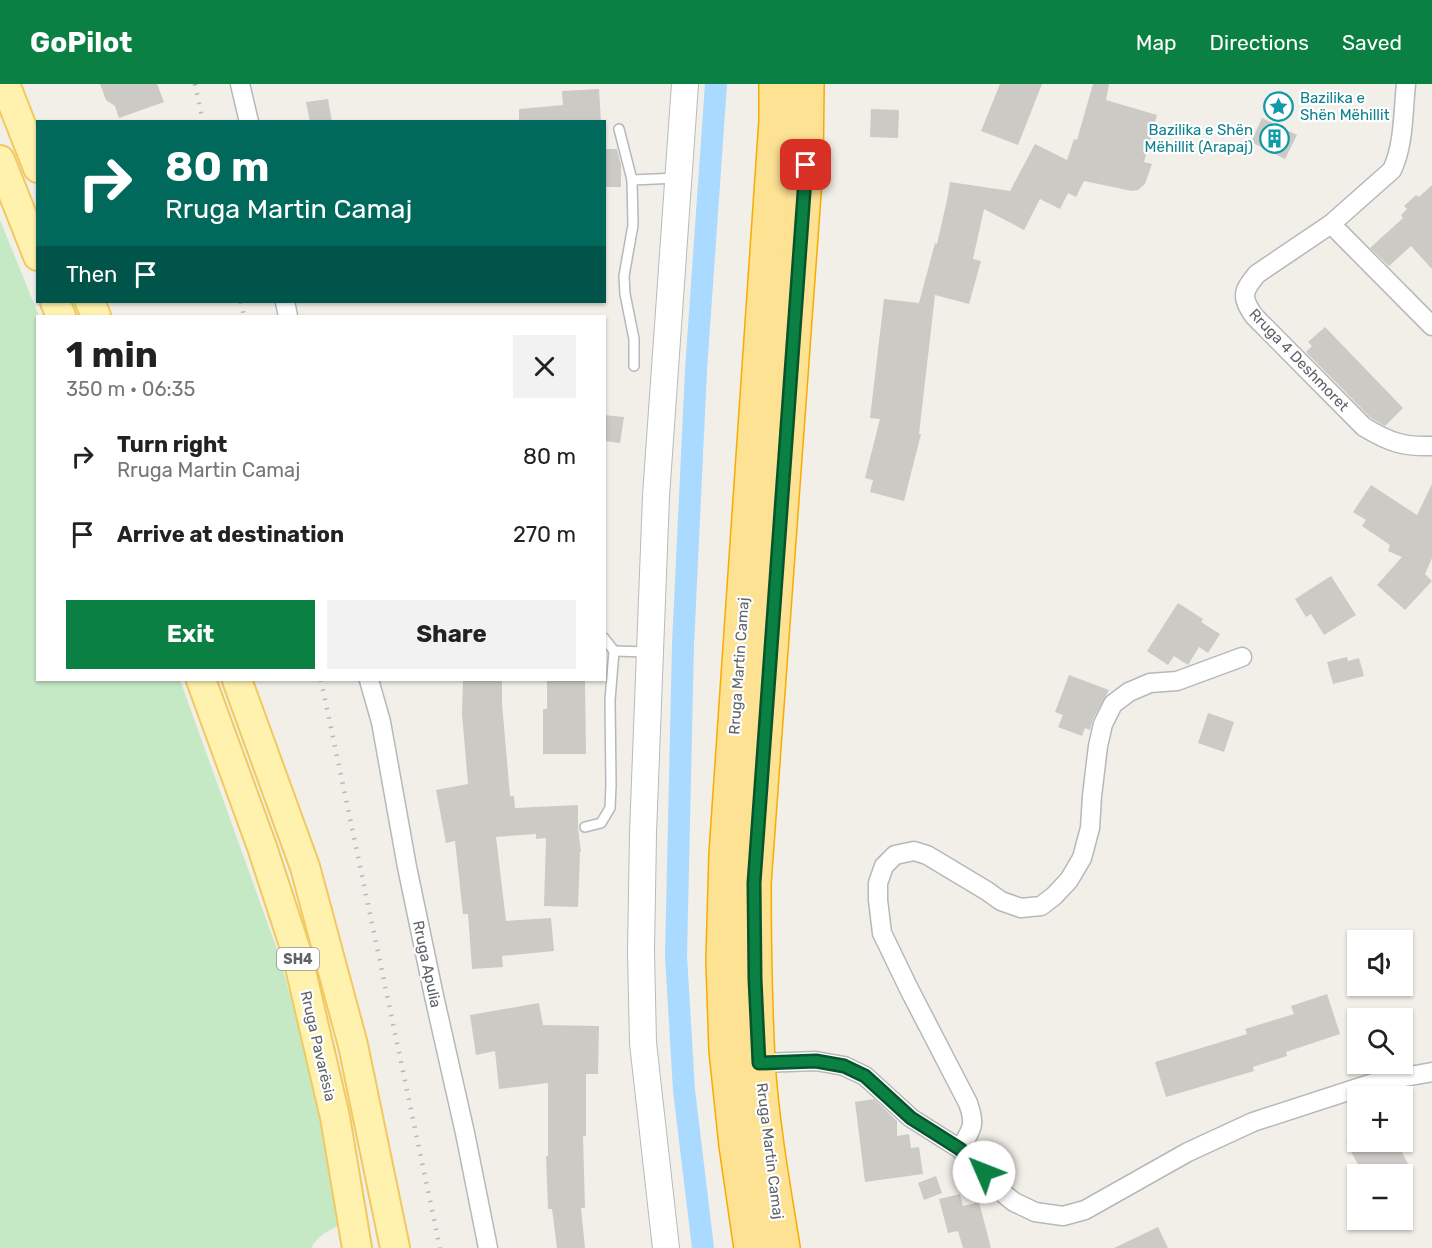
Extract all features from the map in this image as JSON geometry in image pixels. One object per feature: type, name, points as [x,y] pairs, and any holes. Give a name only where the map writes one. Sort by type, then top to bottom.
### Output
[{"type":"highway","name":"Rruga Martin Camaj","points":[[751,1248],[736,1145],[726,1050],[723,961],[726,855],[776,133],[776,84]]},
{"type":"highway","name":"Rruga Martin Camaj","points":[[783,1248],[765,1137],[759,1063],[754,883],[806,177],[807,84]]},
{"type":"main road","points":[[5,84],[36,163]]},
{"type":"main road","points":[[0,160],[36,251]]},
{"type":"main road","name":"Rruga Pavarësia","points":[[201,681],[262,847],[297,954],[335,1117],[357,1248]]},
{"type":"main road","name":"SH4","points":[[237,681],[305,867],[353,1045],[393,1248]]},
{"type":"street","points":[[240,84],[249,120]]},
{"type":"street","points":[[666,1248],[643,1043],[643,833],[656,496],[685,84]]},
{"type":"street","name":"Rruga 4 Deshmoret","points":[[1406,84],[1399,150],[1392,171],[1331,224],[1257,274],[1244,294],[1246,304],[1254,316],[1364,427],[1382,438],[1401,445],[1432,446]]},
{"type":"street","points":[[1331,224],[1432,326]]},
{"type":"street","points":[[960,1149],[972,1128],[973,1116],[882,933],[878,883],[884,866],[895,855],[914,851],[927,855],[1001,901],[1021,908],[1041,906],[1069,880],[1082,858],[1090,828],[1098,746],[1103,724],[1113,704],[1129,692],[1150,684],[1177,681],[1242,657]]},
{"type":"street","name":"Rruga Apulia","points":[[369,681],[381,722],[431,985],[465,1133],[488,1248]]},
{"type":"street","points":[[759,1063],[816,1061],[844,1066],[865,1076],[911,1118],[960,1149],[998,1189],[1014,1202],[1035,1212],[1063,1216],[1085,1210],[1188,1152],[1253,1122],[1376,1082],[1432,1072]]},
{"type":"lane","points":[[619,129],[632,180],[633,225],[624,276],[625,294],[634,339],[634,366]]},
{"type":"lane","points":[[632,180],[678,178]]},
{"type":"lane","points":[[585,827],[601,823],[610,808],[610,700],[614,651],[606,641]]},
{"type":"lane","points":[[614,651],[650,652]]},
{"type":"green space","points":[[0,220],[39,315],[36,315],[36,681],[180,681],[278,952],[331,1157],[342,1224],[320,1237],[311,1248],[0,1248]]},
{"type":"building","points":[[100,84],[157,84],[164,102],[119,118],[115,106],[106,100]]},
{"type":"building","points":[[1000,84],[1042,84],[1018,145],[981,131]]},
{"type":"building","points":[[1093,84],[1109,84],[1106,100],[1157,115],[1144,162],[1152,164],[1145,184],[1138,190],[1132,191],[1084,181],[1076,197],[1068,193],[1060,209],[1040,199],[1024,230],[984,209],[973,259],[981,261],[969,304],[935,295],[919,434],[921,434],[904,501],[870,492],[873,480],[865,478],[880,419],[870,418],[884,299],[919,303],[935,243],[937,244],[950,182],[1010,191],[1035,144],[1067,160],[1074,139],[1077,140]]},
{"type":"building","points":[[599,89],[601,120],[519,120],[519,109],[563,105],[562,91]]},
{"type":"building","points":[[328,99],[332,120],[310,120],[306,102]]},
{"type":"building","points":[[871,109],[899,110],[898,138],[870,137]]},
{"type":"building","name":"Bazilika e Shën Mëhillit (Arapaj)","points":[[1262,118],[1297,135],[1285,159],[1251,142]]},
{"type":"building","points":[[606,149],[617,149],[621,165],[621,187],[606,187]]},
{"type":"building","points":[[1432,185],[1432,269],[1411,246],[1389,266],[1370,248],[1403,218],[1401,215],[1407,209],[1404,206],[1416,195],[1419,197]]},
{"type":"building","points":[[1325,327],[1403,408],[1385,426],[1371,418],[1306,352],[1312,346],[1308,342]]},
{"type":"building","points":[[606,415],[624,417],[620,443],[606,441]]},
{"type":"building","points":[[1432,484],[1432,558],[1425,574],[1432,581],[1405,610],[1377,585],[1402,557],[1388,551],[1390,545],[1362,526],[1366,520],[1353,512],[1371,485],[1417,515]]},
{"type":"building","points":[[1331,576],[1356,615],[1324,635],[1311,614],[1306,617],[1295,599]]},
{"type":"building","points":[[1178,603],[1203,619],[1201,622],[1220,634],[1208,653],[1199,647],[1188,665],[1174,656],[1168,665],[1147,651]]},
{"type":"building","points":[[1347,657],[1348,661],[1359,658],[1364,676],[1333,684],[1327,662]]},
{"type":"building","points":[[1069,675],[1109,690],[1093,719],[1090,730],[1085,728],[1082,736],[1058,727],[1063,715],[1055,712]]},
{"type":"building","points":[[463,681],[502,681],[510,796],[514,796],[515,808],[578,805],[581,852],[578,907],[544,906],[546,838],[536,839],[536,834],[496,837],[506,921],[551,918],[554,951],[502,956],[503,967],[472,969],[468,914],[463,914],[455,841],[446,843],[436,790],[468,784],[462,714]]},
{"type":"building","points":[[547,681],[585,681],[586,754],[543,754],[543,709],[547,709]]},
{"type":"building","points":[[1208,713],[1234,722],[1224,752],[1198,743]]},
{"type":"building","points":[[1327,994],[1340,1034],[1286,1052],[1287,1056],[1253,1067],[1254,1071],[1166,1097],[1155,1062],[1247,1034],[1245,1029],[1294,1014],[1291,1006]]},
{"type":"building","points":[[539,1003],[543,1025],[599,1026],[598,1074],[586,1074],[586,1136],[583,1136],[585,1208],[581,1208],[585,1248],[557,1248],[552,1209],[548,1209],[546,1156],[548,1156],[548,1083],[499,1089],[495,1051],[476,1055],[470,1015]]},
{"type":"building","points":[[874,1099],[897,1121],[897,1136],[909,1134],[911,1148],[919,1147],[923,1174],[865,1182],[855,1102]]},
{"type":"building","points":[[1351,1152],[1402,1152],[1408,1164],[1358,1164]]},
{"type":"building","points":[[936,1176],[942,1193],[924,1200],[918,1183]]},
{"type":"building","points":[[960,1194],[963,1206],[979,1202],[991,1248],[963,1248],[958,1231],[948,1233],[939,1199]]},
{"type":"building","points":[[1158,1227],[1168,1248],[1114,1248]]},
{"type":"waterway","points":[[703,1248],[684,1090],[676,956],[683,645],[696,370],[716,84]]},
{"type":"railway","points":[[195,84],[203,120]]},
{"type":"railway","points":[[241,303],[244,315]]},
{"type":"railway","points":[[321,681],[440,1248]]},
{"type":"place","name":"Bazilika e Shën Mëhillit","points":[[1279,107]]},
{"type":"place","name":"Bazilika e Shën Mëhillit (Arapaj)","points":[[1274,139]]},
{"type":"route","points":[[806,165],[754,883],[759,1063],[816,1061],[844,1066],[865,1076],[911,1118],[960,1149],[984,1172]]}]
